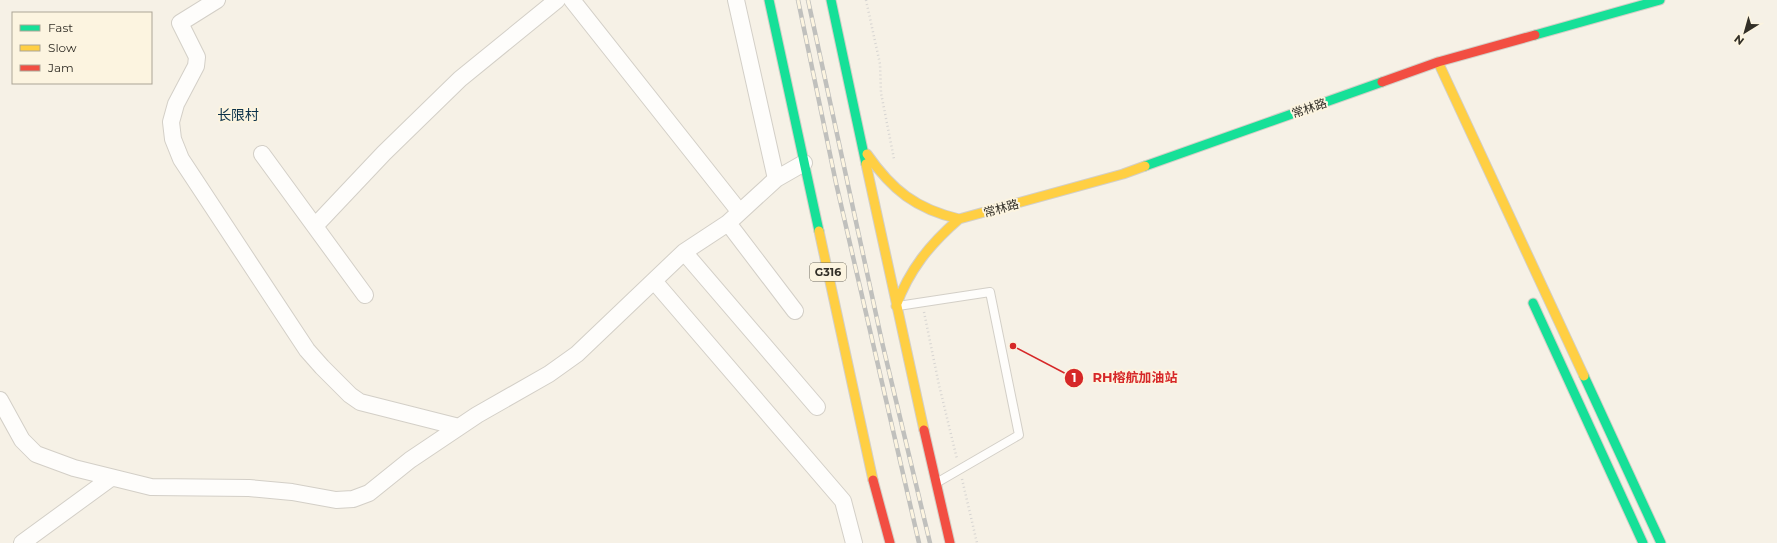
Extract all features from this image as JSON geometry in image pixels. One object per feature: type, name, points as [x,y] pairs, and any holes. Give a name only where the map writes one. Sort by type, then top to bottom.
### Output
[{"type":"main road","name":"G316","points":[[769,0],[875,489],[890,543]]},
{"type":"main road","points":[[831,0],[896,306],[935,483],[950,543]]},
{"type":"main road","name":"常林路","points":[[959,219],[1123,174],[1426,71],[1438,62],[1660,0]]},
{"type":"main road","points":[[1438,62],[1661,543]]},
{"type":"main road","points":[[862,148],[891,186],[905,198],[924,209],[944,217],[959,219]]},
{"type":"main road","points":[[896,306],[903,285],[923,253],[937,238],[959,219]]},
{"type":"main road","points":[[1528,292],[1643,543]]},
{"type":"street","points":[[217,0],[180,24],[197,57],[196,66],[176,104],[171,122],[173,139],[181,159],[307,350],[350,395],[360,402],[459,427]]},
{"type":"street","points":[[315,226],[384,153],[460,80],[557,0]]},
{"type":"street","points":[[572,0],[739,211]]},
{"type":"street","points":[[736,0],[776,179]]},
{"type":"street","points":[[262,154],[365,295]]},
{"type":"street","points":[[0,400],[22,440],[36,454],[74,468],[151,487],[249,488],[292,492],[336,500],[353,499],[369,493],[410,460],[477,414],[549,374],[577,354],[684,252],[728,223],[739,211],[776,179],[804,164]]},
{"type":"street","points":[[728,223],[795,311]]},
{"type":"street","points":[[684,252],[817,407]]},
{"type":"street","points":[[654,281],[843,501],[854,543]]},
{"type":"street","points":[[22,543],[40,538],[111,478]]},
{"type":"lane","points":[[896,306],[990,292],[1019,436],[935,483]]},
{"type":"path","points":[[866,0],[880,64],[881,93],[894,163]]},
{"type":"path","points":[[922,303],[939,385],[977,543]]},
{"type":"railway","points":[[798,0],[836,183],[919,543]]},
{"type":"railway","points":[[808,0],[882,342],[930,543]]},
{"type":"traffic: fast","points":[[769,0],[819,231]]},
{"type":"traffic: fast","points":[[831,0],[866,164]]},
{"type":"traffic: fast","points":[[1535,35],[1660,0]]},
{"type":"traffic: fast","points":[[1145,166],[1382,82]]},
{"type":"traffic: fast","points":[[1533,303],[1643,543]]},
{"type":"traffic: fast","points":[[1584,376],[1661,543]]},
{"type":"traffic: slow","points":[[1438,62],[1584,376]]},
{"type":"traffic: slow","points":[[867,154],[886,178],[906,196],[930,210],[959,219]]},
{"type":"traffic: slow","points":[[866,164],[924,430]]},
{"type":"traffic: slow","points":[[959,219],[1123,174],[1145,166]]},
{"type":"traffic: slow","points":[[896,306],[914,269],[930,248],[948,228],[959,219]]},
{"type":"traffic: slow","points":[[819,231],[873,480]]},
{"type":"traffic: jam","points":[[1382,82],[1438,62],[1535,35]]},
{"type":"traffic: jam","points":[[924,430],[950,543]]},
{"type":"traffic: jam","points":[[873,480],[890,543]]},
{"type":"place","name":"RH榕航加油站","points":[[1013,346]]},
{"type":"district","name":"长限村","points":[[238,115]]}]
